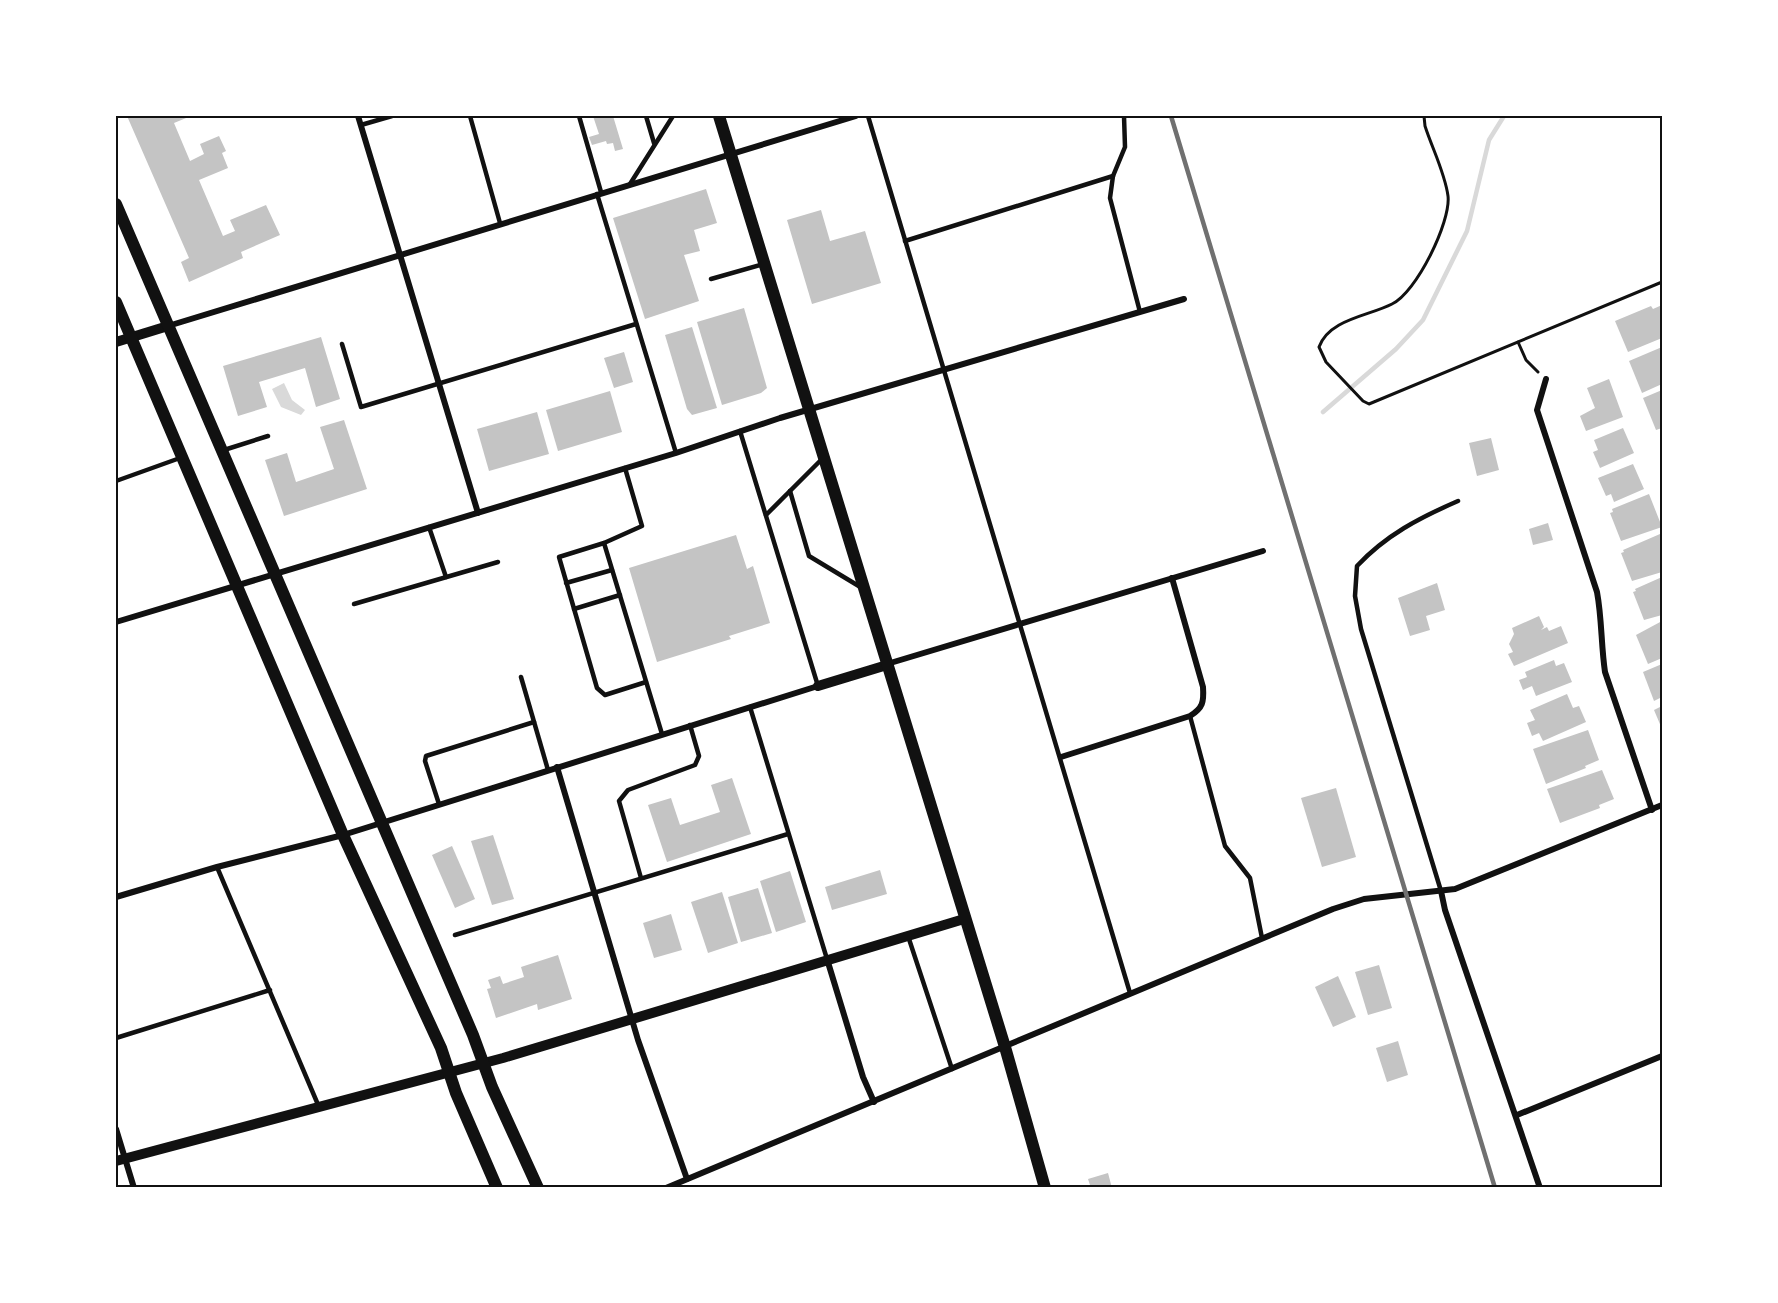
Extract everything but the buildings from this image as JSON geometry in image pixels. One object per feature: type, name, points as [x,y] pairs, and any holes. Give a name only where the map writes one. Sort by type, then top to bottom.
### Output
[{"type":"main road","points":[[719,116],[1005,1047],[1045,1188]]},
{"type":"main road","points":[[116,204],[538,1188]]},
{"type":"main road","points":[[116,302],[343,835],[441,1048],[497,1188]]},
{"type":"street","points":[[358,116],[437,384],[478,513]]},
{"type":"street","points":[[116,342],[856,116]]},
{"type":"street","points":[[116,622],[676,453],[943,369],[1184,299]]},
{"type":"street","points":[[1546,379],[1537,410],[1597,592],[1602,621],[1605,672],[1652,810]]},
{"type":"street","points":[[116,897],[218,867],[343,835],[887,664],[1263,551]]},
{"type":"street","points":[[1061,757],[1190,716],[1200,710],[1204,701],[1203,687],[1172,578]]},
{"type":"street","points":[[557,767],[631,1019],[687,1179]]},
{"type":"street","points":[[666,1188],[1262,938],[1364,899],[1441,891],[1473,883],[1662,805]]},
{"type":"street","points":[[1441,891],[1445,910],[1517,1115],[1540,1188]]},
{"type":"street","points":[[120,1160],[483,1063],[964,919]]},
{"type":"street","points":[[826,959],[863,1077],[874,1102]]},
{"type":"street","points":[[1517,1115],[1662,1056]]},
{"type":"street","points":[[116,1129],[120,1160],[134,1188]]},
{"type":"lane","points":[[361,125],[392,116]]},
{"type":"lane","points":[[470,116],[500,223]]},
{"type":"lane","points":[[579,116],[636,324],[676,453]]},
{"type":"lane","points":[[646,116],[654,143]]},
{"type":"lane","points":[[630,184],[673,116]]},
{"type":"lane","points":[[868,116],[943,369],[953,393],[1130,993]]},
{"type":"lane","points":[[1124,116],[1125,147],[1113,176],[1110,198],[1140,312]]},
{"type":"lane","points":[[905,242],[1113,176]]},
{"type":"lane","points":[[711,279],[764,264]]},
{"type":"lane","points":[[342,344],[361,407],[636,324]]},
{"type":"lane","points":[[740,431],[818,686]]},
{"type":"lane","points":[[221,451],[268,436]]},
{"type":"lane","points":[[116,481],[182,457]]},
{"type":"lane","points":[[766,515],[823,458]]},
{"type":"lane","points":[[625,468],[642,526],[604,543],[560,555],[566,584],[599,692],[605,695],[646,682]]},
{"type":"lane","points":[[790,491],[809,556],[864,590]]},
{"type":"lane","points":[[1441,891],[1361,629],[1355,596],[1357,566],[1393,534],[1458,501]]},
{"type":"lane","points":[[429,527],[446,577]]},
{"type":"lane","points":[[604,543],[662,734]]},
{"type":"lane","points":[[354,604],[498,562]]},
{"type":"lane","points":[[566,584],[612,570]]},
{"type":"lane","points":[[574,609],[620,595]]},
{"type":"lane","points":[[521,677],[548,770]]},
{"type":"lane","points":[[750,707],[826,959]]},
{"type":"lane","points":[[1190,716],[1225,846],[1250,878],[1262,938]]},
{"type":"lane","points":[[439,804],[425,761],[426,756],[534,722]]},
{"type":"lane","points":[[641,878],[619,801],[628,790],[694,765],[699,756],[690,726]]},
{"type":"lane","points":[[455,935],[788,834]]},
{"type":"lane","points":[[218,867],[319,1107]]},
{"type":"lane","points":[[908,936],[952,1069]]},
{"type":"lane","points":[[116,1038],[270,990]]},
{"type":"lane","points":[[687,1179],[687,1188]]},
{"type":"path","points":[[1424,116],[1425,126],[1448,195],[1448,208],[1413,287],[1394,303],[1332,328],[1322,338],[1319,347],[1322,356],[1363,400],[1369,404],[1662,282]]},
{"type":"path","points":[[1518,342],[1526,360],[1546,379]]},
{"type":"shaded area","points":[[284,383],[292,400],[305,410],[301,415],[281,407],[272,389]]},
{"type":"waterway","points":[[1323,412],[1396,349],[1423,320],[1467,231],[1489,140],[1504,116]]},
{"type":"railway","points":[[1171,116],[1495,1188]]}]
